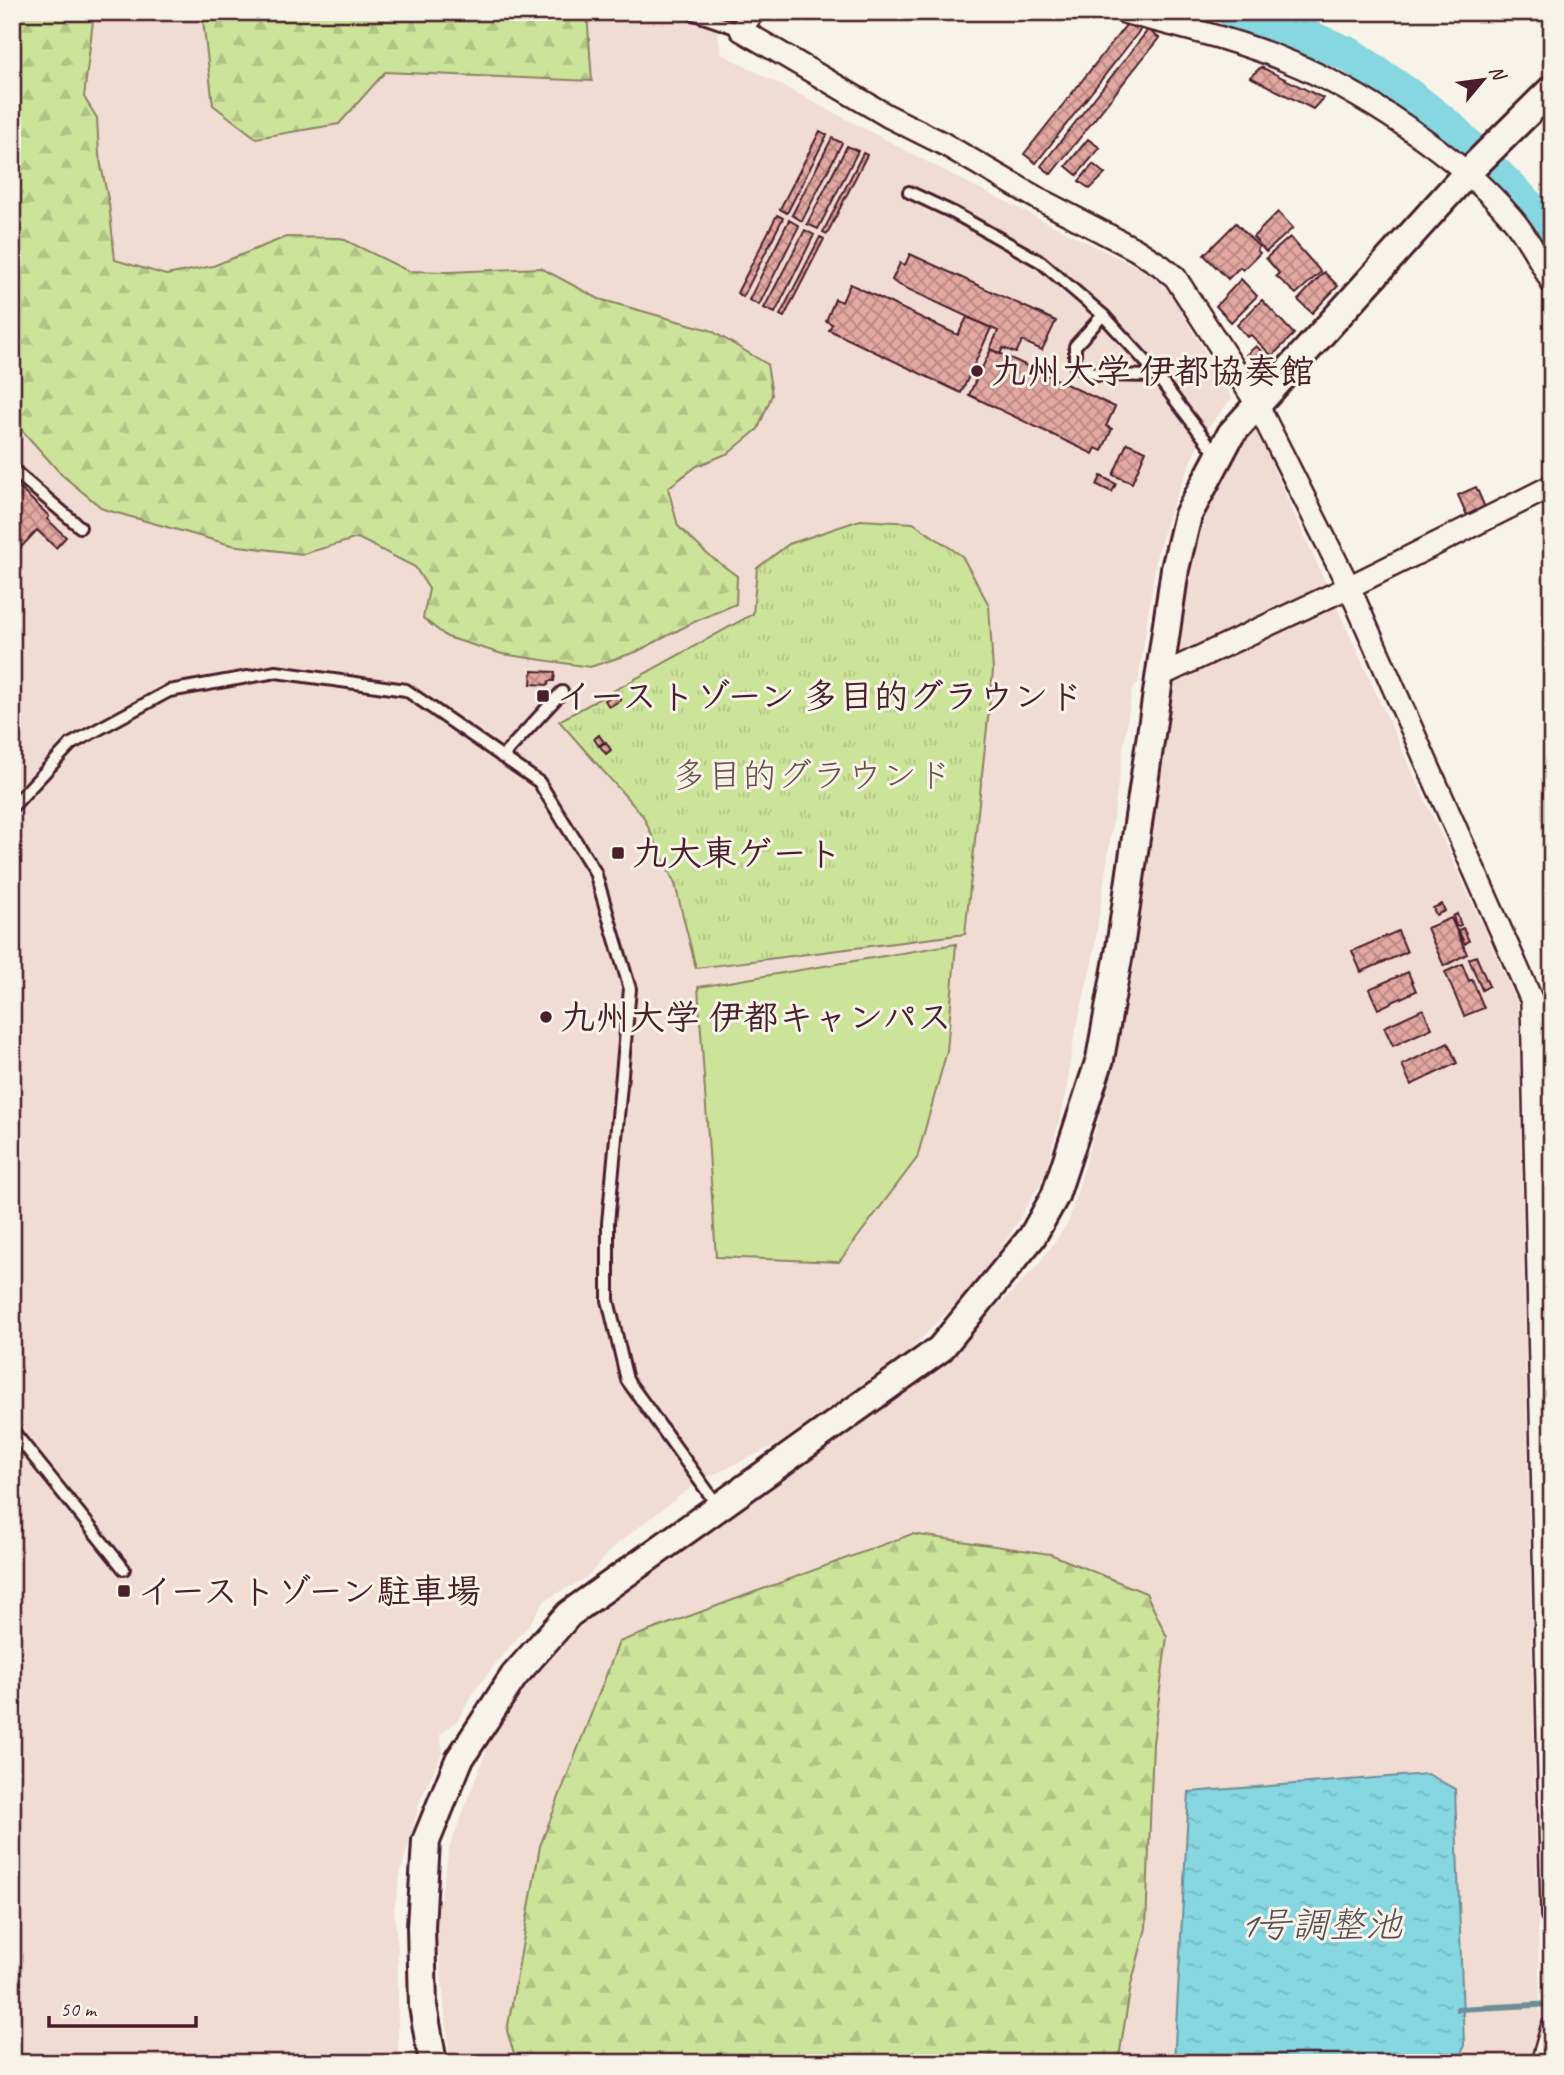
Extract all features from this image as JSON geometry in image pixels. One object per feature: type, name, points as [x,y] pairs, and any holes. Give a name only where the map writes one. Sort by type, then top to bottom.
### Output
[{"type":"street","points":[[753,12],[741,30],[888,116],[944,144],[1160,265],[1175,277],[1257,404],[1349,587],[1542,1000],[1552,1914]]},
{"type":"street","points":[[1124,12],[1234,41],[1289,61],[1338,86],[1398,122],[1467,173],[1511,216],[1552,283]]},
{"type":"street","points":[[433,2063],[423,2006],[421,1927],[426,1841],[459,1760],[514,1676],[569,1614],[940,1349],[1032,1237],[1055,1196],[1100,1059],[1120,948],[1175,569],[1188,515],[1231,434],[1467,173],[1552,89]]},
{"type":"street","points":[[1159,676],[1349,587],[1552,486]]},
{"type":"street","points":[[1542,2063],[1552,2028]]},
{"type":"lane","points":[[688,12],[741,30]]},
{"type":"lane","points":[[909,192],[954,213],[1041,262],[1103,315],[1157,376],[1219,457]]},
{"type":"lane","points":[[1103,315],[1074,346],[1076,365],[1098,375],[1157,376]]},
{"type":"lane","points":[[12,470],[80,527]]},
{"type":"lane","points":[[12,807],[71,744],[169,691],[276,672],[406,691],[539,782],[595,872],[630,989],[608,1223],[608,1300],[627,1380],[719,1506]]},
{"type":"lane","points":[[502,757],[562,692]]},
{"type":"lane","points":[[12,1430],[124,1569]]},
{"type":"shaded area","name":"九州大学 伊都キャンパス","points":[[12,12],[720,12],[714,20],[722,54],[968,183],[1151,274],[1170,292],[1232,398],[1202,435],[1170,512],[1157,554],[1138,683],[1132,689],[1093,958],[1073,1042],[1066,1095],[1046,1171],[1037,1189],[1008,1238],[974,1285],[903,1357],[778,1444],[698,1482],[618,1543],[586,1578],[545,1600],[529,1625],[474,1692],[458,1720],[440,1735],[443,1751],[421,1798],[401,1871],[394,1910],[398,1949],[398,2063],[12,2063]]},
{"type":"shaded area","points":[[1255,428],[1518,1003],[1540,2022],[1529,2063],[450,2063],[436,1923],[449,1849],[488,1746],[508,1710],[542,1664],[617,1592],[889,1404],[971,1333],[1037,1266],[1068,1223],[1110,1080],[1132,976],[1171,659],[1191,561],[1215,490]]},
{"type":"green space","points":[[12,12],[94,12],[84,97],[97,118],[99,155],[109,204],[115,260],[166,275],[213,266],[286,237],[341,238],[408,271],[541,268],[599,299],[710,330],[767,364],[772,395],[758,429],[729,453],[697,466],[668,488],[678,526],[706,553],[737,576],[736,604],[636,652],[590,667],[502,654],[447,637],[423,618],[429,589],[415,567],[358,538],[303,554],[231,545],[103,509],[62,475],[12,419]]},
{"type":"green space","points":[[202,12],[587,12],[592,81],[385,72],[339,124],[256,138],[213,105]]},
{"type":"green space","name":"多目的グラウンド","points":[[860,520],[913,523],[962,556],[989,605],[993,671],[965,934],[696,968],[675,884],[643,816],[559,721],[753,614],[757,568],[789,544]]},
{"type":"green space","points":[[956,944],[947,1051],[917,1158],[839,1262],[716,1257],[698,987]]},
{"type":"green space","points":[[912,1534],[1050,1554],[1146,1593],[1167,1637],[1153,1743],[1146,1928],[1131,1985],[1118,2063],[517,2063],[507,2031],[540,1846],[619,1642]]},
{"type":"water","name":"1号調整池","points":[[1428,1774],[1455,1789],[1464,2045],[1459,2063],[1174,2063],[1189,1792]]},
{"type":"building","points":[[1130,20],[1141,29],[1036,163],[1024,154]]},
{"type":"building","points":[[1148,30],[1159,38],[1051,174],[1041,166]]},
{"type":"building","points":[[1261,67],[1323,98],[1313,109],[1250,77]]},
{"type":"building","points":[[820,131],[827,135],[787,213],[780,209]]},
{"type":"building","points":[[832,138],[842,143],[802,221],[792,215]]},
{"type":"building","points":[[1088,139],[1100,148],[1077,175],[1066,166]]},
{"type":"building","points":[[847,146],[858,151],[818,229],[807,224]]},
{"type":"building","points":[[863,153],[867,155],[827,234],[823,232]]},
{"type":"building","points":[[1093,164],[1105,174],[1090,189],[1079,181]]},
{"type":"building","points":[[1278,212],[1293,228],[1266,252],[1253,237]]},
{"type":"building","points":[[777,215],[783,218],[743,297],[737,293]]},
{"type":"building","points":[[789,220],[799,226],[759,305],[749,300]]},
{"type":"building","points":[[1236,223],[1259,247],[1257,250],[1260,253],[1243,270],[1240,267],[1228,279],[1204,255]]},
{"type":"building","points":[[805,230],[814,235],[775,313],[764,308]]},
{"type":"building","points":[[820,237],[824,239],[784,317],[780,315]]},
{"type":"building","points":[[1290,237],[1321,272],[1296,294],[1276,276],[1279,273],[1266,258]]},
{"type":"building","points":[[910,254],[1056,321],[1042,350],[1022,341],[1016,353],[1003,348],[1000,354],[990,349],[998,331],[897,284],[892,280],[900,263],[905,265]]},
{"type":"building","points":[[1324,272],[1338,286],[1312,313],[1298,300]]},
{"type":"building","points":[[1241,279],[1257,296],[1231,322],[1216,306]]},
{"type":"building","name":"九州大学 伊都協奏館","points":[[850,284],[958,335],[967,317],[991,328],[974,365],[982,368],[991,349],[1115,407],[1106,426],[1112,429],[1102,451],[1096,448],[1093,454],[969,395],[977,377],[970,374],[961,393],[829,330],[832,324],[826,321],[835,299],[842,302]]},
{"type":"building","points":[[1262,300],[1294,334],[1272,356],[1251,335],[1247,337],[1237,325]]},
{"type":"building","points":[[1256,346],[1271,360],[1260,370],[1246,355]]},
{"type":"building","points":[[1127,443],[1146,451],[1132,483],[1113,475]]},
{"type":"building","points":[[1101,476],[1116,484],[1112,492],[1097,485]]},
{"type":"building","points":[[12,481],[49,516],[47,519],[66,537],[56,548],[37,530],[12,557]]},
{"type":"building","points":[[1476,487],[1487,512],[1469,520],[1458,495]]},
{"type":"building","points":[[532,671],[555,672],[554,681],[549,681],[548,685],[531,684]]},
{"type":"building","points":[[617,693],[621,700],[609,707],[605,700]]},
{"type":"building","points":[[599,735],[604,742],[599,746],[594,739]]},
{"type":"building","points":[[606,742],[611,750],[606,754],[600,746]]},
{"type":"building","points":[[1442,904],[1445,911],[1436,915],[1433,908]]},
{"type":"building","points":[[1457,914],[1461,925],[1456,927],[1453,916]]},
{"type":"building","points":[[1451,918],[1467,954],[1444,966],[1427,928]]},
{"type":"building","points":[[1463,928],[1469,941],[1465,944],[1458,930]]},
{"type":"building","points":[[1398,931],[1407,952],[1361,972],[1352,951]]},
{"type":"building","points":[[1476,956],[1489,986],[1482,990],[1469,959]]},
{"type":"building","points":[[1462,964],[1469,981],[1472,979],[1484,1008],[1464,1016],[1445,972]]},
{"type":"building","points":[[1408,972],[1416,991],[1378,1009],[1369,989]]},
{"type":"building","points":[[1423,1009],[1432,1028],[1393,1046],[1384,1027]]},
{"type":"building","points":[[1448,1043],[1457,1063],[1411,1085],[1402,1065]]},
{"type":"waterway","points":[[1234,12],[1290,30],[1350,55],[1412,98],[1450,128],[1546,224],[1552,236]]},
{"type":"waterway","points":[[1458,2009],[1552,2004]]},
{"type":"place","name":"九州大学 伊都協奏館","points":[[977,371]]},
{"type":"place","name":"イーストゾーン 多目的グラウンド","points":[[543,696]]},
{"type":"place","name":"九大東ゲート","points":[[618,853]]},
{"type":"place","name":"九州大学 伊都キャンパス","points":[[546,1017]]},
{"type":"place","name":"イーストゾーン駐車場","points":[[124,1591]]}]
